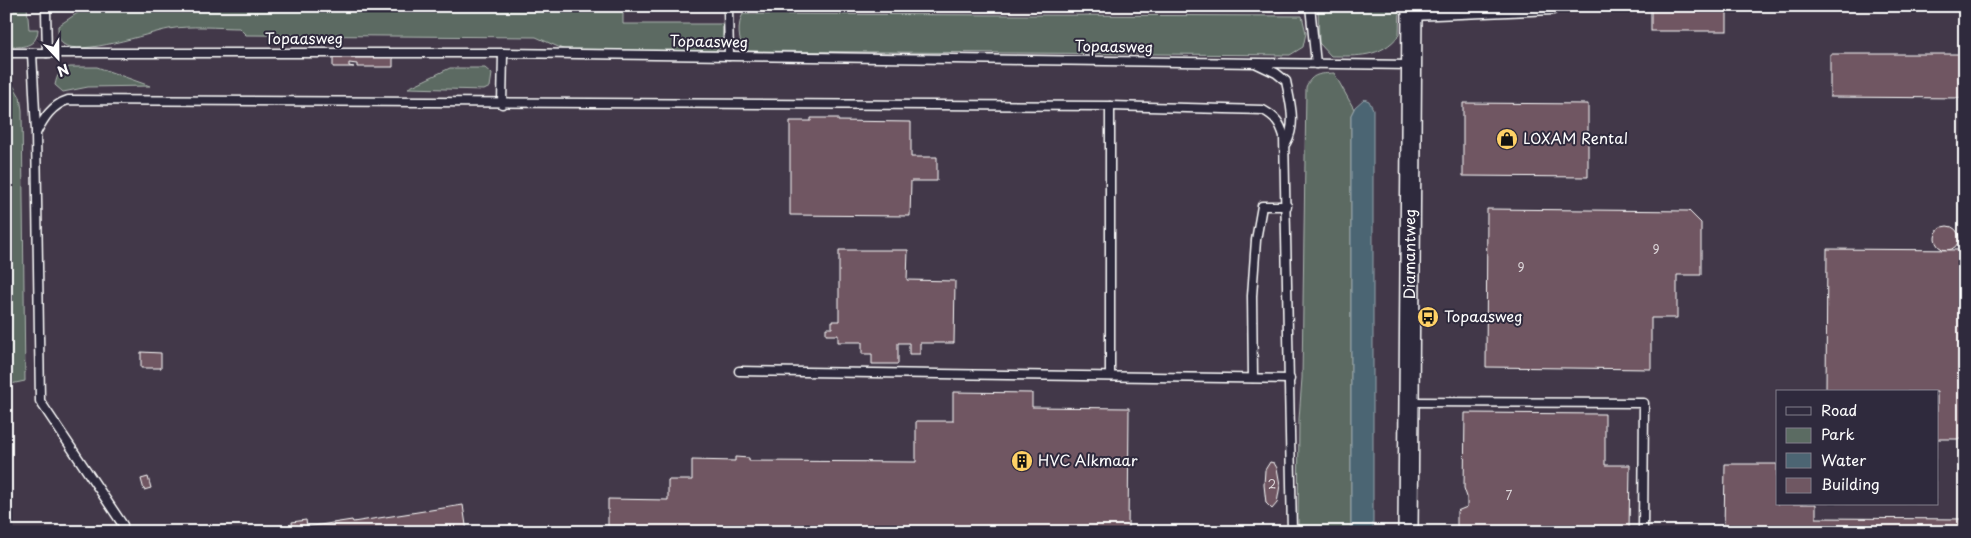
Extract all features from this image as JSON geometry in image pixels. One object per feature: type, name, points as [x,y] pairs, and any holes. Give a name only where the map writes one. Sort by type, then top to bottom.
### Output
[{"type":"street","name":"Diamantweg","points":[[1408,532],[1412,11]]},
{"type":"lane","points":[[1269,7],[1304,6]]},
{"type":"lane","points":[[1310,6],[1316,64]]},
{"type":"lane","points":[[1412,11],[1552,10],[1552,6]]},
{"type":"lane","points":[[728,9],[729,56]]},
{"type":"lane","points":[[46,12],[47,53]]},
{"type":"lane","name":"Topaasweg","points":[[6,53],[502,53],[1411,65]]},
{"type":"lane","points":[[32,53],[36,133],[40,401],[123,526],[124,532]]},
{"type":"lane","points":[[502,53],[502,104]]},
{"type":"lane","points":[[1255,63],[1276,73],[1286,81],[1292,112],[1291,133],[1285,145]]},
{"type":"lane","points":[[36,133],[41,123],[55,106],[68,100],[502,104],[1110,106],[1264,110],[1274,116],[1281,125],[1285,145],[1292,532]]},
{"type":"lane","points":[[1110,106],[1110,375]]},
{"type":"lane","points":[[1253,378],[1252,296],[1256,240],[1262,206],[1287,206]]},
{"type":"lane","points":[[739,371],[1290,379]]},
{"type":"lane","points":[[1409,402],[1644,403],[1643,532]]},
{"type":"shaded area","points":[[6,6],[1965,6],[1965,532],[6,532]]},
{"type":"green space","points":[[6,6],[27,6],[29,29],[38,29],[35,40],[32,43],[23,46],[6,47]]},
{"type":"green space","points":[[88,6],[623,6],[623,24],[723,24],[722,46],[716,51],[565,50],[536,37],[246,35],[239,28],[195,27],[169,29],[115,43],[84,48],[63,44],[59,38],[58,26]]},
{"type":"green space","points":[[1318,6],[1400,6],[1399,35],[1392,43],[1376,52],[1331,56],[1319,43]]},
{"type":"green space","points":[[743,14],[1302,16],[1306,33],[1303,47],[1290,55],[745,51],[739,33]]},
{"type":"green space","points":[[70,67],[97,67],[150,86],[88,87],[63,92],[55,85],[56,81],[61,71]]},
{"type":"green space","points":[[450,68],[485,68],[492,74],[490,87],[484,90],[408,88]]},
{"type":"green space","points":[[6,73],[20,97],[22,110],[25,381],[6,385]]},
{"type":"green space","points":[[1334,73],[1354,109],[1351,115],[1351,532],[1298,532],[1306,87],[1308,82],[1314,77],[1321,74]]},
{"type":"water","points":[[1364,99],[1369,101],[1373,109],[1373,532],[1351,532],[1351,115],[1355,107]]},
{"type":"building","points":[[648,6],[684,6],[684,8],[648,8]]},
{"type":"building","points":[[1651,6],[1727,6],[1727,31],[1651,31]]},
{"type":"building","points":[[1830,54],[1965,54],[1965,98],[1830,97]]},
{"type":"building","points":[[333,57],[393,57],[393,67],[357,67],[357,64],[349,63],[349,66],[354,67],[333,67]]},
{"type":"building","points":[[1463,103],[1588,104],[1588,177],[1463,176]]},
{"type":"building","points":[[811,118],[838,118],[838,121],[911,122],[911,157],[937,157],[937,181],[911,181],[910,216],[790,215],[790,121],[811,121]]},
{"type":"building","points":[[1487,209],[1689,211],[1701,223],[1701,275],[1677,275],[1677,318],[1651,318],[1651,369],[1486,367]]},
{"type":"building","points":[[1947,226],[1952,227],[1958,233],[1958,243],[1952,249],[1947,250],[1942,249],[1936,243],[1935,238],[1936,233],[1942,227]]},
{"type":"building","points":[[1827,249],[1965,250],[1965,439],[1938,439],[1938,390],[1826,390]]},
{"type":"building","points":[[839,250],[908,250],[907,280],[955,281],[954,343],[920,343],[920,354],[909,354],[909,343],[898,343],[898,364],[872,364],[872,354],[862,354],[862,342],[838,342],[838,335],[826,335],[826,328],[832,328],[832,321],[839,321]]},
{"type":"building","points":[[141,352],[161,353],[161,368],[141,368]]},
{"type":"building","name":"HVC Alkmaar","points":[[953,392],[1032,393],[1032,407],[1129,408],[1128,532],[608,532],[608,499],[668,500],[668,480],[692,480],[692,460],[735,461],[735,457],[749,458],[749,461],[916,462],[916,421],[953,421]]},
{"type":"building","points":[[1465,413],[1605,414],[1605,465],[1630,465],[1629,532],[1457,532],[1457,511],[1467,507],[1467,497],[1464,488]]},
{"type":"building","points":[[1270,462],[1274,463],[1277,468],[1280,485],[1277,503],[1272,509],[1266,503],[1264,485],[1265,470]]},
{"type":"building","points":[[1725,464],[1776,464],[1776,506],[1816,506],[1816,518],[1965,519],[1965,532],[1724,532]]},
{"type":"building","points":[[148,477],[151,488],[144,490],[141,479]]},
{"type":"building","points":[[463,505],[467,532],[276,532],[293,529],[292,522],[306,520],[307,527]]},
{"type":"place","name":"LOXAM Rental","points":[[1507,139]]},
{"type":"place","name":"Topaasweg","points":[[1428,317]]},
{"type":"place","name":"HVC Alkmaar","points":[[1022,461]]}]
